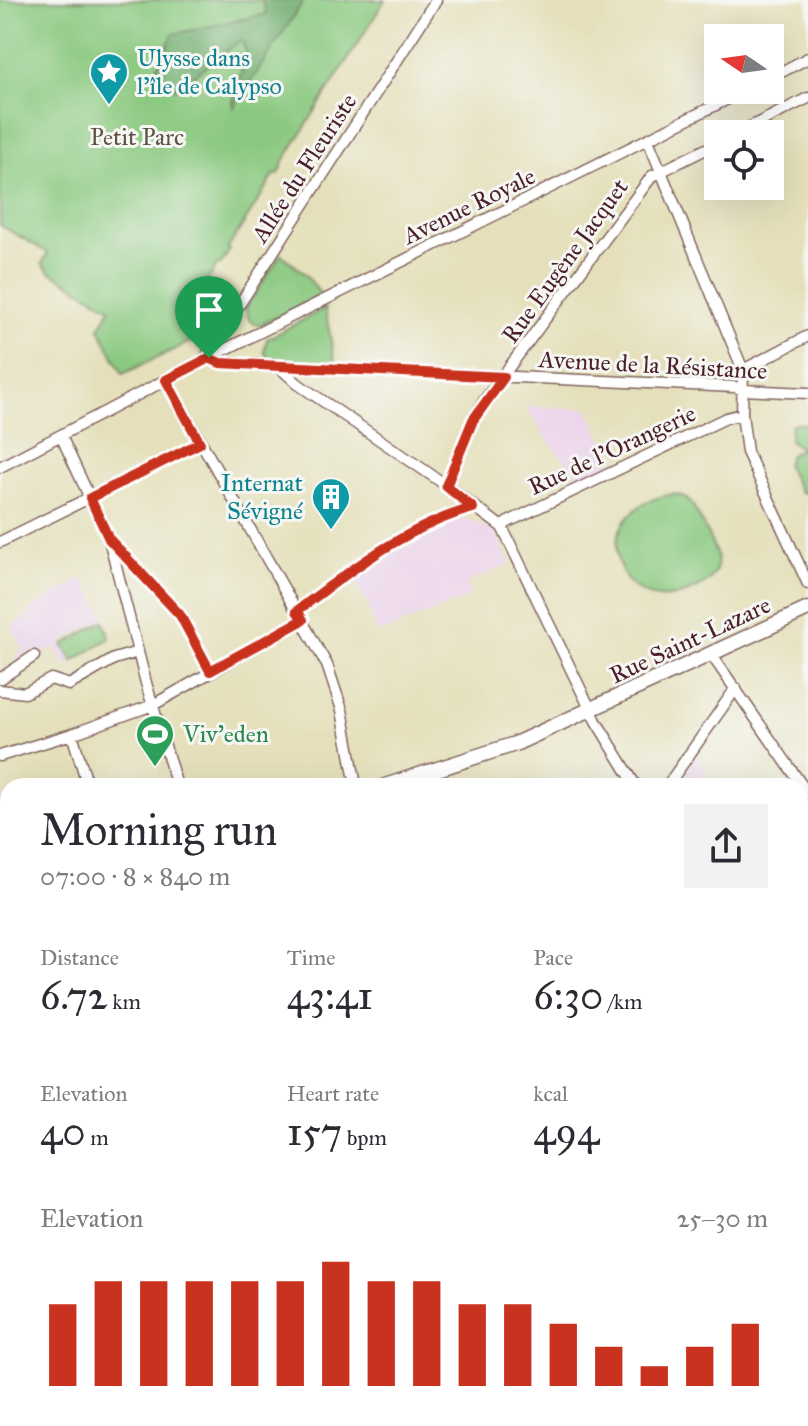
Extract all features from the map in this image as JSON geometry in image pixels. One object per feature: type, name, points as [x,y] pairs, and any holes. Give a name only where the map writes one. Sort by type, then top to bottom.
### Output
[{"type":"main road","name":"Rue Saint-Lazare","points":[[410,778],[515,744],[808,609]]},
{"type":"main road","points":[[519,1426],[538,1426]]},
{"type":"street","name":"Allée du Fleuriste","points":[[209,358],[208,353],[436,0]]},
{"type":"street","points":[[784,71],[808,58]]},
{"type":"street","points":[[764,120],[808,98]]},
{"type":"street","name":"Avenue Royale","points":[[0,467],[209,358],[719,104]]},
{"type":"street","points":[[648,140],[743,370],[742,414],[747,452],[808,584]]},
{"type":"street","points":[[661,171],[704,150]]},
{"type":"street","name":"Rue Eugène Jacquet","points":[[449,514],[449,488],[473,420],[652,176],[661,171]]},
{"type":"street","points":[[743,370],[808,336]]},
{"type":"street","name":"Avenue de la Résistance","points":[[209,358],[220,363],[808,393]]},
{"type":"street","points":[[278,366],[298,384],[502,527],[591,710],[631,778]]},
{"type":"street","points":[[166,380],[327,665],[342,710],[355,778]]},
{"type":"street","name":"Rue de l'Orangerie","points":[[502,527],[590,482],[726,418],[742,414]]},
{"type":"street","points":[[61,436],[109,539],[175,778]]},
{"type":"street","points":[[0,542],[200,443]]},
{"type":"street","points":[[0,756],[153,705],[300,616],[361,562],[449,514],[473,508]]},
{"type":"street","points":[[109,539],[180,615],[210,671]]},
{"type":"street","points":[[0,690],[25,693],[51,679],[69,685],[114,659],[138,652]]},
{"type":"street","points":[[711,654],[797,778]]},
{"type":"street","points":[[0,679],[34,656]]},
{"type":"street","points":[[673,778],[736,688]]},
{"type":"street","points":[[72,734],[86,778]]},
{"type":"shaded area","points":[[525,406],[588,409],[613,463],[580,479]]},
{"type":"shaded area","points":[[463,517],[495,532],[510,564],[466,583],[471,596],[378,634],[351,574]]},
{"type":"shaded area","points":[[83,578],[105,617],[62,642],[73,661],[65,666],[53,647],[36,658],[32,650],[19,659],[16,655],[24,650],[11,627],[31,615],[29,610],[51,598],[52,592],[58,593]]},
{"type":"shaded area","points":[[696,755],[711,778],[680,778]]},
{"type":"green space","name":"Petit Parc","points":[[0,0],[385,0],[278,175],[275,174],[228,248],[230,250],[184,317],[195,326],[189,335],[192,341],[123,374],[99,328],[111,308],[50,272],[42,264],[48,253],[0,225]]},
{"type":"green space","points":[[262,0],[304,0],[233,109],[247,53],[241,40],[177,88],[164,86],[155,72],[173,34],[266,14]]},
{"type":"green space","points":[[281,254],[306,275],[321,295],[260,325],[254,323],[247,315],[246,308]]},
{"type":"green space","points":[[325,308],[335,363],[270,359],[264,352],[267,339]]},
{"type":"green space","points":[[791,425],[808,425],[808,493],[800,492],[786,464],[790,455],[801,448],[790,441]]},
{"type":"green space","points":[[674,494],[693,505],[713,546],[717,564],[713,575],[702,585],[688,592],[662,597],[641,592],[626,578],[618,560],[618,539],[626,520],[645,504]]},
{"type":"green space","points":[[104,621],[110,638],[73,661],[63,645]]},
{"type":"place","name":"Ulysse dans l'île de Calypso","points":[[109,106]]},
{"type":"place","name":"Internat Sévigné","points":[[331,531]]},
{"type":"place","name":"Viv'eden","points":[[155,768]]},
{"type":"route","points":[[209,358],[220,363],[504,377],[473,420],[446,486],[473,508],[449,514],[361,562],[297,611],[303,620],[210,671],[180,615],[109,539],[90,498],[200,443],[166,380],[209,358]]}]
